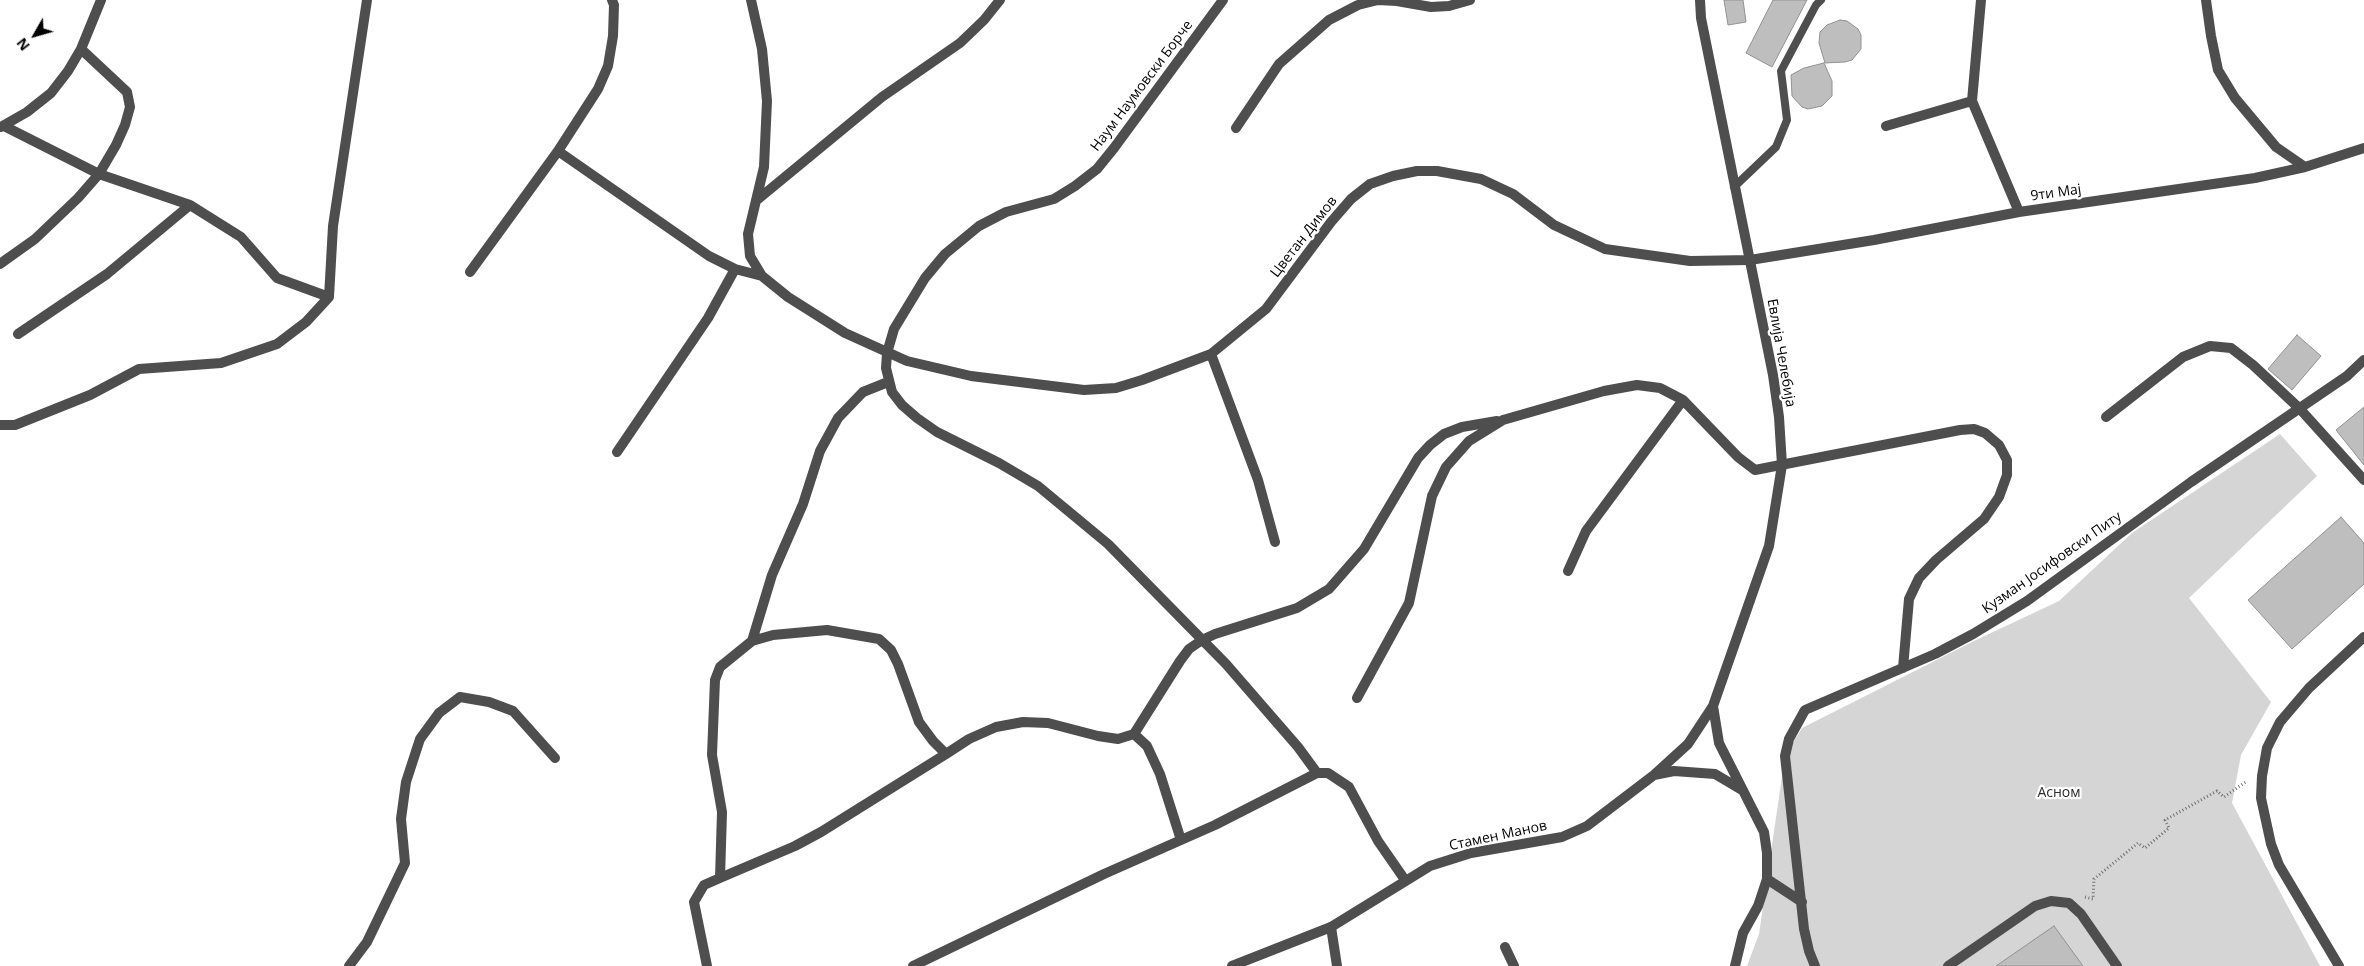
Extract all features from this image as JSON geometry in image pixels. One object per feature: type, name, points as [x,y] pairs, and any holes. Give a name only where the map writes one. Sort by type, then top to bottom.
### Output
[{"type":"street","points":[[2,126],[27,112],[51,93],[68,72],[101,0]]},
{"type":"street","points":[[0,425],[15,425],[73,402],[139,369],[220,362],[277,344],[306,322],[329,297],[333,226],[367,0]]},
{"type":"street","points":[[470,272],[558,151],[598,89],[608,66],[613,36],[614,5],[612,0]]},
{"type":"street","points":[[751,0],[762,49],[766,101],[764,167],[748,234],[750,256],[762,276]]},
{"type":"street","points":[[757,200],[882,96],[960,43],[984,20],[1000,0]]},
{"type":"street","name":"Наум Наумовски Борче","points":[[888,382],[887,353],[894,329],[924,278],[945,254],[979,226],[1006,212],[1054,199],[1097,169],[1223,0]]},
{"type":"street","points":[[1236,128],[1279,64],[1329,20],[1358,4],[1378,0],[1431,7],[1449,6],[1470,0]]},
{"type":"street","name":"Евлија Челебија","points":[[1700,0],[1701,18],[1773,375],[1779,417],[1782,466],[1769,546],[1713,706]]},
{"type":"street","points":[[1981,0],[1972,101],[2019,212]]},
{"type":"street","points":[[2206,0],[2218,70],[2235,98],[2276,147],[2305,168]]},
{"type":"street","points":[[0,264],[35,239],[78,198],[99,174],[116,145],[130,108],[127,92],[80,49]]},
{"type":"street","points":[[1886,126],[1972,101]]},
{"type":"street","points":[[2,126],[99,174],[190,204],[241,237],[277,278],[329,297]]},
{"type":"street","name":"9ти Мај","points":[[1750,260],[1874,240],[2019,212],[2256,178],[2305,168],[2364,148]]},
{"type":"street","points":[[558,151],[709,256],[735,269],[762,276]]},
{"type":"street","name":"Цветан Димов","points":[[762,276],[788,297],[845,333],[887,353],[944,371],[1038,386],[1084,390],[1116,388],[1211,354],[1266,309],[1331,222],[1351,199],[1370,184],[1393,176],[1417,171],[1437,171],[1481,179],[1513,194],[1554,225],[1605,249],[1690,261],[1750,260]]},
{"type":"street","points":[[18,334],[107,274],[190,204]]},
{"type":"street","points":[[617,452],[708,318],[735,269]]},
{"type":"street","points":[[2106,417],[2183,357],[2210,346],[2231,348],[2253,365],[2300,410],[2364,480]]},
{"type":"street","points":[[1211,354],[1258,480],[1275,542]]},
{"type":"street","name":"Кузман Јосифовски Питу","points":[[1815,966],[1809,952],[1804,929],[1786,756],[1789,739],[1805,710],[1904,668],[1973,634],[2027,601],[2191,482],[2300,410],[2347,376],[2364,360]]},
{"type":"street","points":[[752,641],[772,575],[803,504],[824,443],[838,418],[863,392],[888,382],[902,405],[937,432],[999,463],[1038,486],[1073,513],[1138,573],[1202,640],[1298,747],[1317,773]]},
{"type":"street","points":[[707,966],[694,902],[704,885],[795,846],[821,832],[969,739],[996,727],[1022,722],[1048,723],[1098,736],[1118,739],[1134,734],[1189,649],[1215,634],[1297,608],[1329,589],[1364,549],[1418,458],[1444,434],[1462,427],[1504,420],[1604,391],[1637,385],[1660,388],[1683,400],[1738,457],[1755,470],[1782,466],[1867,446],[1960,430],[1974,430],[1985,433],[1999,445],[2007,460],[2006,475],[1999,497],[1984,519],[1936,560],[1919,578],[1909,599],[1904,668]]},
{"type":"street","points":[[1568,571],[1586,532],[1683,400]]},
{"type":"street","points":[[1357,698],[1409,603],[1432,496],[1446,467],[1469,441],[1504,420]]},
{"type":"street","points":[[720,878],[722,812],[712,755],[715,680],[720,667],[752,641],[773,634],[827,630],[879,639],[891,650],[898,664],[919,722],[933,741],[946,754]]},
{"type":"street","points":[[2337,965],[2279,865],[2271,844],[2261,798],[2263,769],[2266,748],[2280,722],[2309,688],[2364,637]]},
{"type":"street","points":[[349,966],[367,942],[405,863],[401,819],[406,782],[420,739],[439,713],[460,697],[490,702],[513,711],[555,758]]},
{"type":"street","points":[[1713,706],[1719,743],[1764,832],[1767,854],[1767,879],[1758,906],[1743,933],[1734,966]]},
{"type":"street","name":"Стамен Манов","points":[[1232,966],[1331,927],[1430,866],[1471,853],[1562,837],[1587,826],[1654,775],[1688,744],[1713,706]]},
{"type":"street","points":[[1134,734],[1147,746],[1160,774],[1181,840]]},
{"type":"street","points":[[1654,775],[1674,771],[1715,774],[1743,790]]},
{"type":"street","points":[[913,966],[1104,874],[1181,840],[1317,773],[1328,773],[1348,787],[1378,841],[1405,880]]},
{"type":"street","points":[[1767,879],[1802,902]]},
{"type":"street","points":[[1948,966],[2035,906],[2050,901],[2069,903],[2081,914],[2117,966]]},
{"type":"street","points":[[1331,927],[1336,966]]},
{"type":"street","points":[[1505,947],[1514,966]]},
{"type":"lane","points":[[1734,187],[1776,147],[1787,120],[1781,71],[1816,5],[1821,0]]},
{"type":"path","points":[[2069,903],[2082,896],[2093,899],[2094,878],[2138,843],[2145,848],[2169,828],[2165,820],[2217,792],[2224,798],[2263,769]]},
{"type":"green space","name":"Асном","points":[[2280,434],[2317,476],[2189,598],[2271,702],[2241,755],[2232,803],[2320,966],[1747,966],[1759,934],[1785,756],[1802,728],[1976,640],[2059,601],[2132,533]]},
{"type":"building","points":[[1724,0],[1743,0],[1746,22],[1728,25]]},
{"type":"building","points":[[1773,0],[1807,0],[1772,67],[1746,53]]},
{"type":"building","points":[[1840,20],[1847,21],[1858,29],[1861,35],[1861,49],[1852,60],[1825,63],[1819,43],[1820,32],[1827,25]]},
{"type":"building","points":[[1824,63],[1832,81],[1832,96],[1822,106],[1808,109],[1802,107],[1792,96],[1791,75],[1804,68]]},
{"type":"building","points":[[2297,335],[2321,356],[2292,390],[2268,369]]},
{"type":"building","points":[[2364,407],[2364,465],[2336,430]]},
{"type":"building","points":[[2341,517],[2364,543],[2364,584],[2292,649],[2248,600]]},
{"type":"building","points":[[2054,926],[2083,966],[1996,966]]}]
